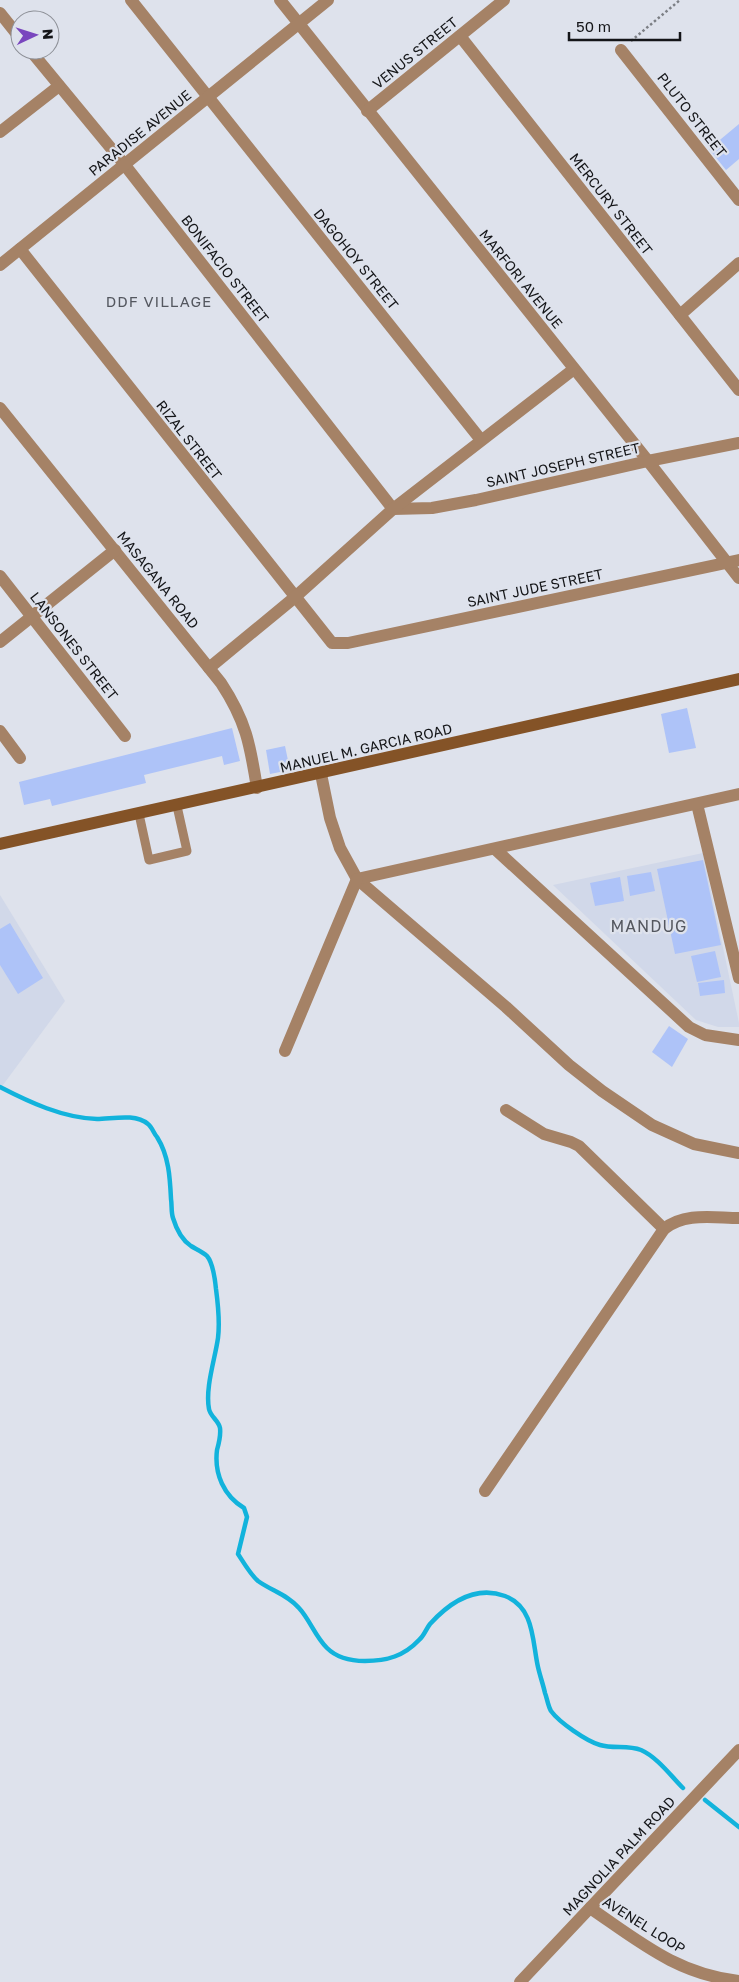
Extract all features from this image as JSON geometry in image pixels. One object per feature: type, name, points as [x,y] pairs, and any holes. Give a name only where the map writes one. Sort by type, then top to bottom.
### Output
[{"type":"main road","name":"MANUEL M. GARCIA ROAD","points":[[0,844],[321,774],[739,679]]},
{"type":"street","name":"DAGOHOY STREET","points":[[131,0],[481,440]]},
{"type":"street","name":"MARFORI AVENUE","points":[[280,0],[648,461],[733,561],[739,578]]},
{"type":"street","name":"PARADISE AVENUE","points":[[0,265],[328,0]]},
{"type":"street","name":"VENUS STREET","points":[[368,111],[504,0]]},
{"type":"street","points":[[0,15],[10,26]]},
{"type":"street","name":"MERCURY STREET","points":[[460,36],[739,390]]},
{"type":"street","name":"PLUTO STREET","points":[[621,50],[739,200]]},
{"type":"street","name":"BONIFACIO STREET","points":[[38,60],[124,164],[393,509]]},
{"type":"street","points":[[0,132],[59,86]]},
{"type":"street","name":"RIZAL STREET","points":[[20,249],[327,639],[332,643],[338,644]]},
{"type":"street","points":[[680,315],[739,263]]},
{"type":"street","points":[[209,668],[294,598],[393,509],[574,369]]},
{"type":"street","name":"MASAGANA ROAD","points":[[0,408],[209,668],[232,701],[242,718],[252,753],[257,788]]},
{"type":"street","name":"SAINT JOSEPH STREET","points":[[393,509],[432,508],[476,500],[648,461],[739,443]]},
{"type":"street","points":[[0,642],[115,550]]},
{"type":"street","name":"SAINT JUDE STREET","points":[[338,644],[733,561]]},
{"type":"street","name":"LANSONES STREET","points":[[0,576],[125,736]]},
{"type":"street","points":[[0,731],[20,758]]},
{"type":"street","points":[[321,774],[330,818],[340,848],[357,879],[506,1007],[569,1066],[602,1091],[652,1125],[694,1144],[739,1153]]},
{"type":"street","points":[[357,879],[739,794]]},
{"type":"street","points":[[697,804],[739,978]]},
{"type":"street","points":[[495,849],[689,1027],[705,1035],[739,1040]]},
{"type":"street","points":[[285,1051],[357,879]]},
{"type":"street","points":[[506,1110],[544,1134],[579,1146],[664,1228]]},
{"type":"street","points":[[485,1491],[664,1228],[671,1223],[688,1218],[739,1218]]},
{"type":"street","name":"MAGNOLIA PALM ROAD","points":[[520,1982],[739,1750]]},
{"type":"street","name":"AVENEL LOOP","points":[[590,1908],[666,1959],[688,1970],[716,1978],[739,1981]]},
{"type":"lane","points":[[139,814],[149,860],[186,851],[177,806]]},
{"type":"path","points":[[621,50],[680,0]]},
{"type":"shaded area","points":[[703,853],[739,1027],[718,1027],[696,1020],[553,885]]},
{"type":"shaded area","points":[[0,895],[65,1001],[0,1089]]},
{"type":"building","points":[[739,124],[739,159],[726,170],[709,149]]},
{"type":"building","points":[[687,708],[696,748],[669,753],[661,714]]},
{"type":"building","points":[[232,728],[240,761],[224,765],[222,756],[144,775],[146,783],[52,806],[50,799],[24,805],[19,782]]},
{"type":"building","points":[[285,746],[290,770],[270,774],[266,750]]},
{"type":"building","points":[[703,860],[721,945],[675,954],[657,869]]},
{"type":"building","points":[[651,872],[655,891],[630,896],[627,876]]},
{"type":"building","points":[[620,877],[624,901],[595,906],[590,883]]},
{"type":"building","points":[[10,923],[43,978],[18,994],[0,965],[0,929]]},
{"type":"building","points":[[715,951],[721,977],[697,982],[691,956]]},
{"type":"building","points":[[724,980],[725,993],[700,996],[698,983]]},
{"type":"building","points":[[669,1026],[688,1039],[672,1067],[652,1052]]},
{"type":"waterway","points":[[0,1087],[34,1103],[72,1116],[97,1119],[123,1117],[143,1121],[151,1127],[161,1144],[168,1167],[172,1213],[176,1226],[182,1237],[191,1246],[207,1256],[213,1271],[219,1326],[209,1383],[208,1401],[211,1414],[220,1428],[216,1459],[217,1468],[226,1491],[244,1508],[247,1517],[238,1554],[255,1578],[295,1604],[319,1638],[331,1651],[350,1660],[360,1661],[388,1659],[401,1654],[421,1638],[438,1616],[464,1598],[473,1594],[483,1593],[505,1596],[515,1601],[527,1617],[533,1636],[538,1667],[551,1711],[573,1731],[594,1743],[605,1746],[626,1747],[647,1753],[683,1788]]},
{"type":"waterway","points":[[705,1800],[739,1827]]},
{"type":"district","name":"DDF VILLAGE","points":[[159,302]]},
{"type":"district","name":"MANDUG","points":[[649,926]]}]
